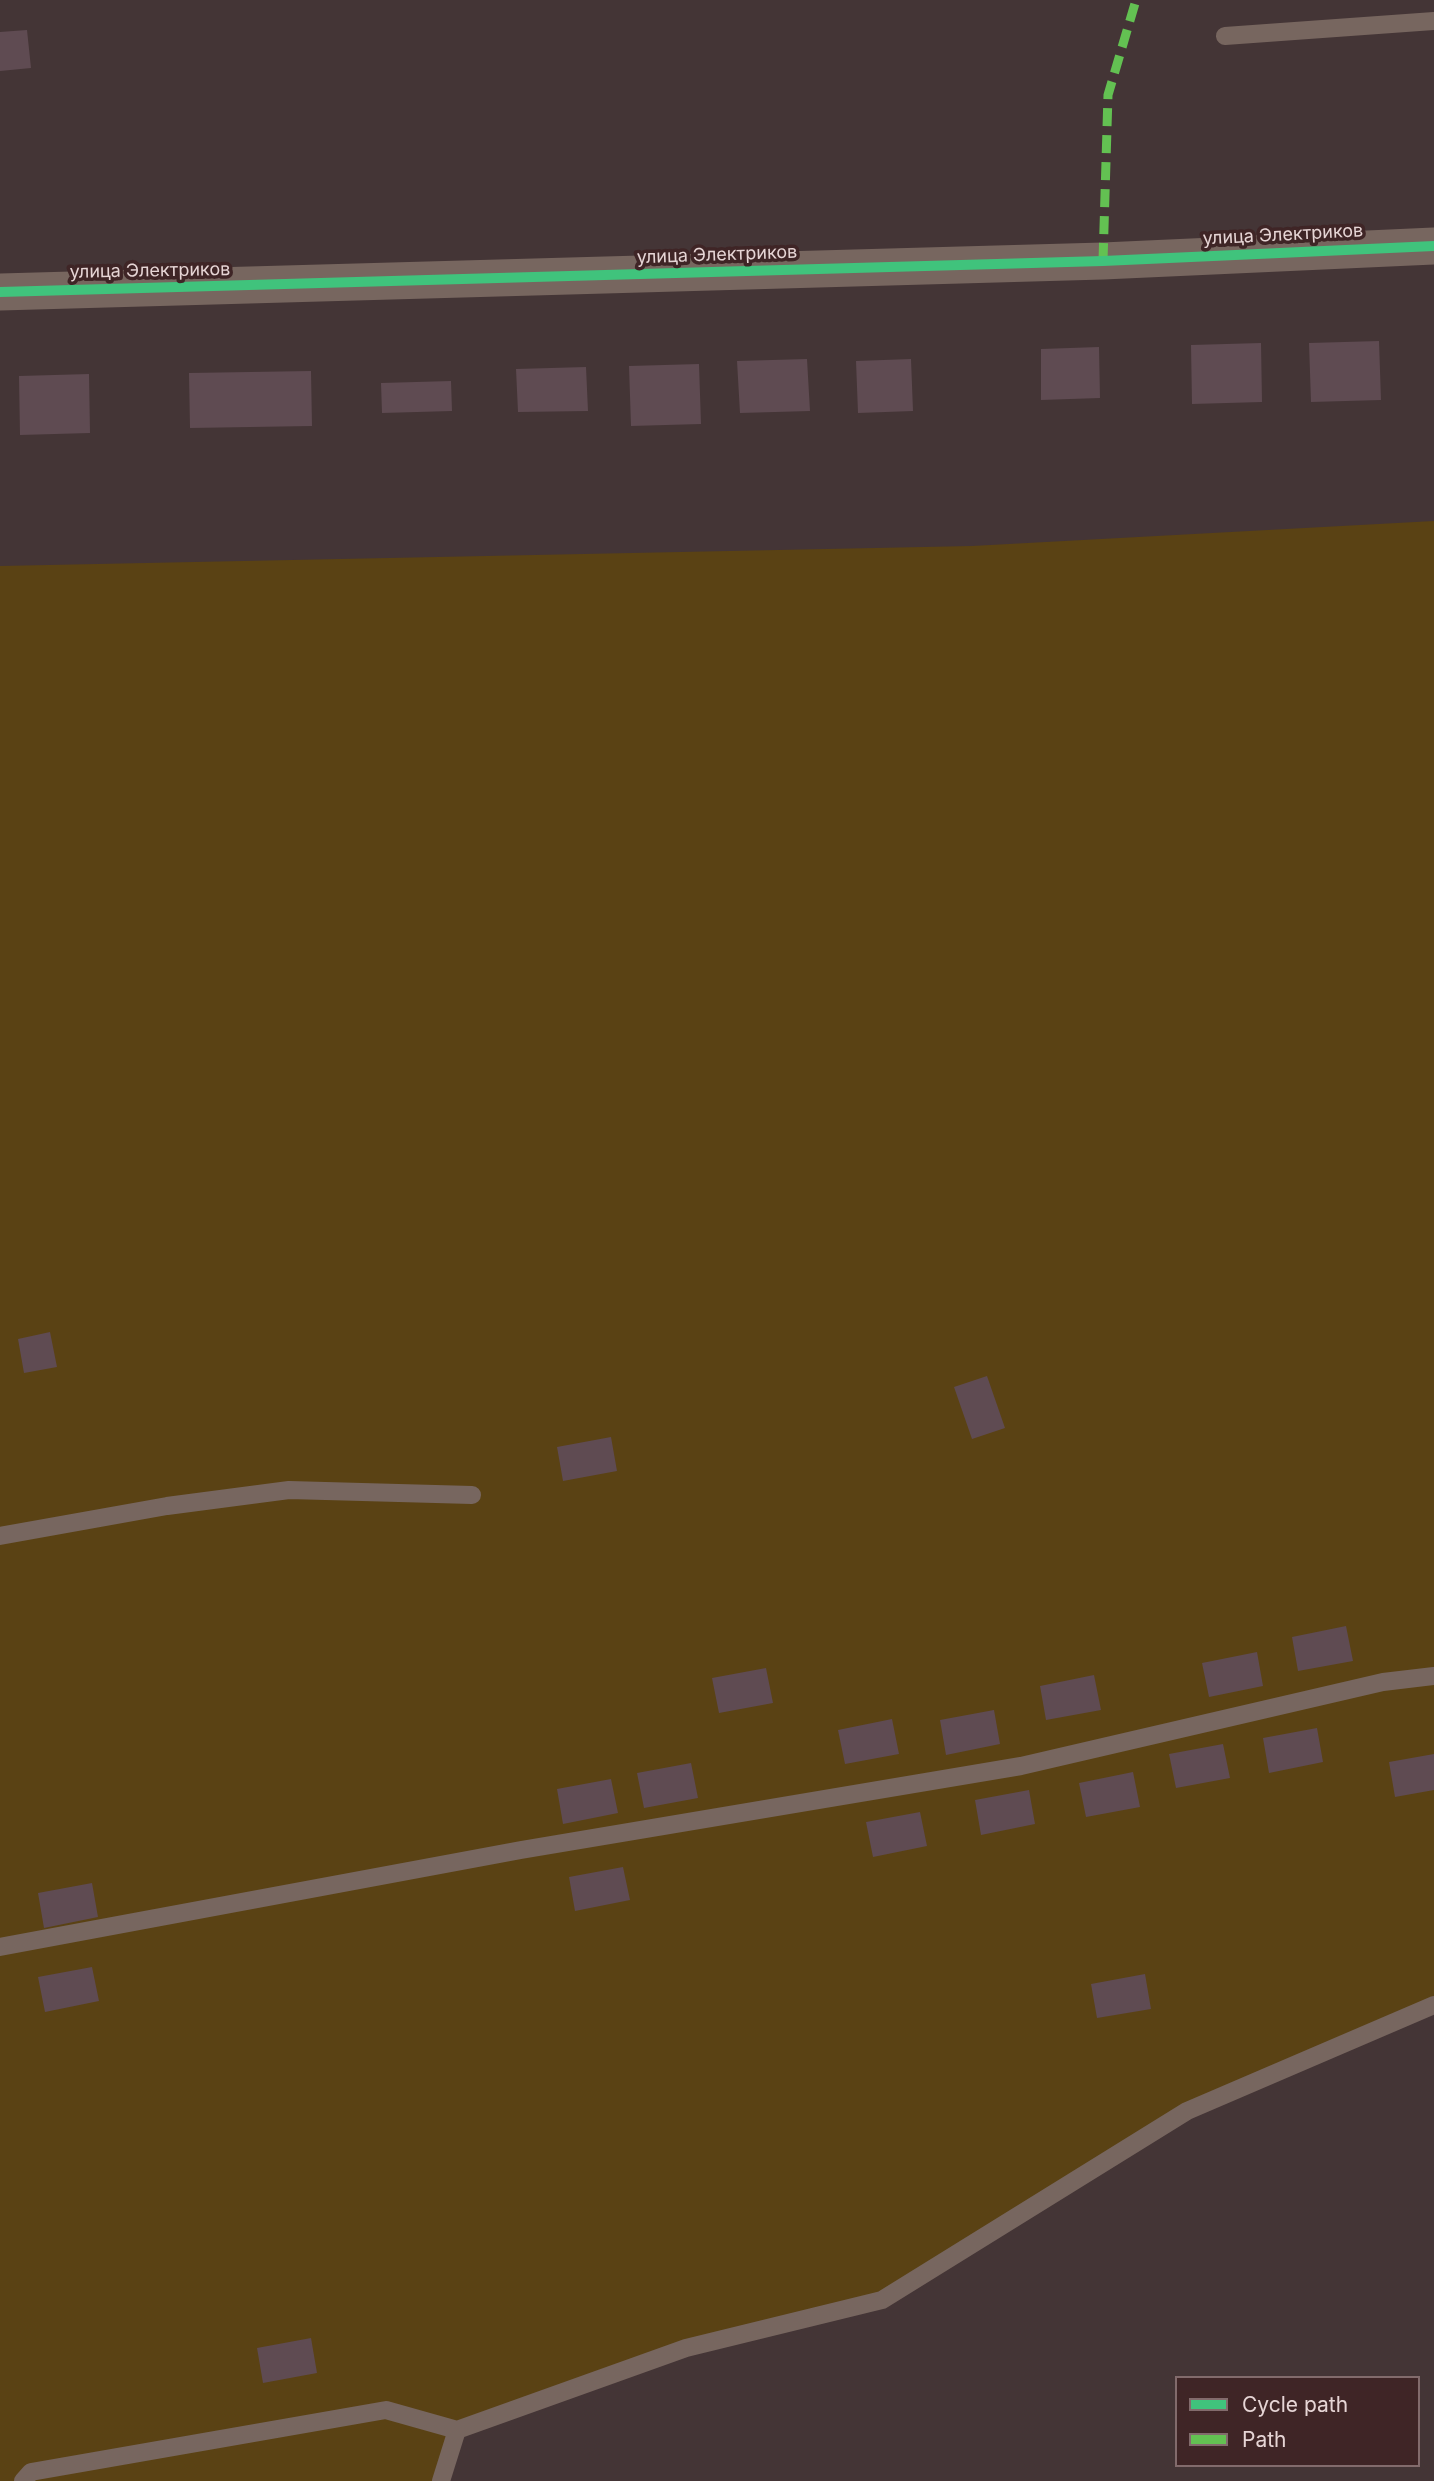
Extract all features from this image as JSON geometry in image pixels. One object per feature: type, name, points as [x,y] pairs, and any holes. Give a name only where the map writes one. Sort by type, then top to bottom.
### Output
[{"type":"street","name":"улица Электриков","points":[[0,292],[1103,261],[1434,246]]},
{"type":"lane","points":[[1225,36],[1434,21]]},
{"type":"lane","points":[[0,1536],[167,1506],[289,1490],[472,1495]]},
{"type":"lane","points":[[0,1947],[521,1850],[1021,1766],[1383,1682],[1434,1676]]},
{"type":"lane","points":[[23,2481],[31,2472],[386,2410],[457,2430],[686,2348],[882,2300],[1187,2111],[1434,2005]]},
{"type":"lane","points":[[441,2481],[457,2430]]},
{"type":"shaded area","points":[[1434,521],[1434,2005],[1187,2111],[882,2300],[686,2348],[457,2430],[441,2481],[0,2481],[0,566],[972,546]]},
{"type":"building","points":[[27,30],[31,68],[0,71],[0,32]]},
{"type":"building","points":[[1379,341],[1381,400],[1311,402],[1309,343]]},
{"type":"building","points":[[1261,343],[1262,402],[1192,404],[1191,345]]},
{"type":"building","points":[[1099,347],[1100,398],[1041,400],[1041,349]]},
{"type":"building","points":[[807,359],[810,411],[740,413],[737,361]]},
{"type":"building","points":[[911,359],[913,411],[858,413],[856,361]]},
{"type":"building","points":[[699,364],[701,424],[631,426],[629,366]]},
{"type":"building","points":[[586,367],[588,411],[518,412],[516,369]]},
{"type":"building","points":[[311,371],[312,426],[190,428],[189,373]]},
{"type":"building","points":[[89,374],[90,433],[20,435],[19,376]]},
{"type":"building","points":[[451,381],[452,411],[382,413],[381,383]]},
{"type":"building","points":[[50,1332],[57,1367],[24,1373],[18,1339]]},
{"type":"building","points":[[987,1376],[1005,1428],[972,1439],[954,1387]]},
{"type":"building","points":[[611,1437],[617,1471],[563,1481],[557,1447]]},
{"type":"building","points":[[1346,1626],[1353,1661],[1298,1671],[1292,1637]]},
{"type":"building","points":[[1257,1652],[1263,1686],[1209,1697],[1202,1663]]},
{"type":"building","points":[[766,1668],[773,1703],[719,1713],[712,1678]]},
{"type":"building","points":[[1094,1675],[1101,1710],[1046,1720],[1040,1686]]},
{"type":"building","points":[[994,1710],[1000,1744],[946,1755],[940,1720]]},
{"type":"building","points":[[892,1719],[899,1754],[845,1764],[838,1730]]},
{"type":"building","points":[[1317,1728],[1323,1762],[1269,1773],[1263,1738]]},
{"type":"building","points":[[1223,1744],[1230,1778],[1176,1788],[1169,1754]]},
{"type":"building","points":[[1434,1754],[1434,1790],[1395,1797],[1389,1762]]},
{"type":"building","points":[[691,1763],[698,1798],[644,1808],[637,1773]]},
{"type":"building","points":[[1133,1772],[1140,1807],[1086,1817],[1079,1783]]},
{"type":"building","points":[[611,1779],[618,1813],[563,1824],[557,1789]]},
{"type":"building","points":[[1029,1790],[1035,1824],[981,1835],[975,1800]]},
{"type":"building","points":[[920,1812],[927,1846],[873,1857],[866,1822]]},
{"type":"building","points":[[623,1867],[630,1900],[575,1911],[569,1877]]},
{"type":"building","points":[[92,1883],[98,1917],[44,1928],[38,1893]]},
{"type":"building","points":[[92,1967],[99,2001],[45,2012],[38,1977]]},
{"type":"building","points":[[1145,1974],[1151,2009],[1097,2018],[1091,1984]]},
{"type":"building","points":[[311,2338],[317,2373],[263,2383],[257,2348]]},
{"type":"marked path","points":[[1103,261],[1108,95],[1136,0]]},
{"type":"cycle path","points":[[0,292],[1103,261],[1434,246]]}]
